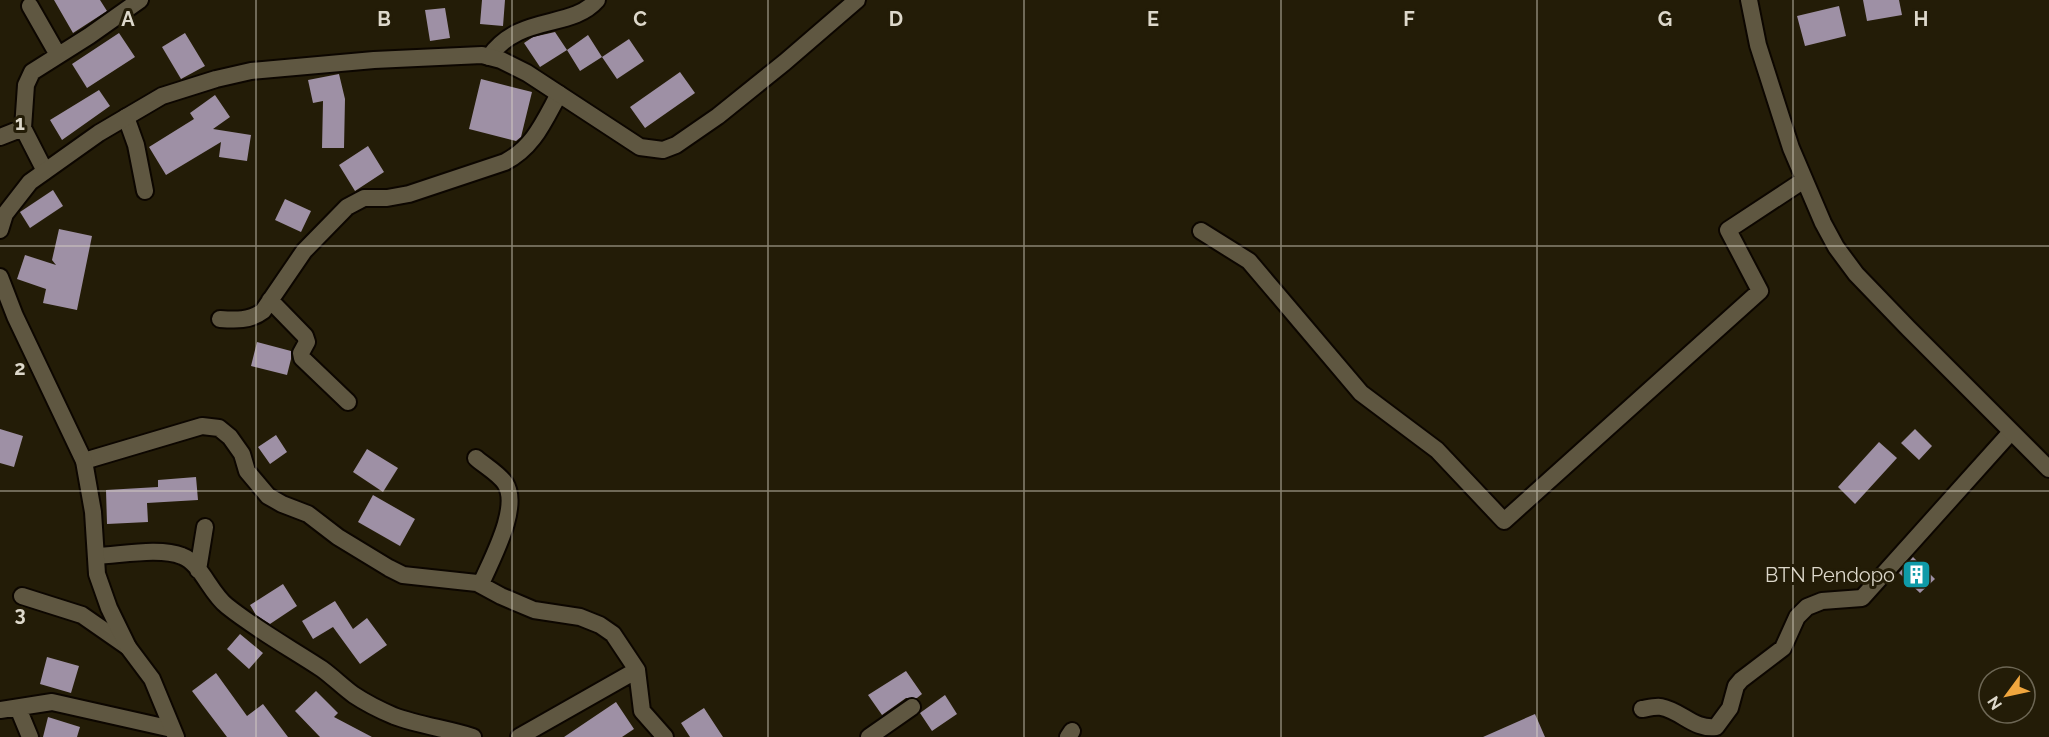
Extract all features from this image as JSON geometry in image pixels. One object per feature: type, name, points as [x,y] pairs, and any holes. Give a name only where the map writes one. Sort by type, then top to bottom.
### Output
[{"type":"street","points":[[45,171],[22,128],[26,85],[32,72],[140,0]]},
{"type":"street","points":[[489,57],[497,46],[520,31],[581,12],[597,0]]},
{"type":"street","points":[[0,230],[5,214],[30,182],[126,117],[162,96],[216,78],[251,71],[396,58],[472,54],[489,57],[501,60],[527,73],[640,147],[663,150],[676,145],[718,116],[857,0]]},
{"type":"street","points":[[1749,0],[1758,45],[1776,105],[1822,223],[1836,247],[1856,274],[1908,328],[2049,468]]},
{"type":"street","points":[[30,6],[58,55]]},
{"type":"street","points":[[220,319],[241,320],[256,316],[263,311],[304,251],[347,207],[364,198],[387,198],[409,194],[516,157],[530,144],[559,94]]},
{"type":"street","points":[[126,117],[136,145],[145,191]]},
{"type":"street","points":[[0,137],[22,128]]},
{"type":"street","points":[[1201,231],[1249,261],[1361,393],[1437,450],[1504,521],[1760,291],[1728,230],[1804,180]]},
{"type":"street","points":[[0,277],[15,316],[84,461],[93,512],[97,574],[109,608],[128,647],[152,679],[174,733]]},
{"type":"street","points":[[270,300],[305,336],[308,342],[301,353],[302,358],[348,402]]},
{"type":"street","points":[[84,461],[202,426],[224,430],[237,446],[247,471],[261,490],[276,501],[308,514],[338,537],[403,575],[481,584],[501,596],[534,610],[580,617],[600,625],[613,634],[637,670],[642,711],[665,737]]},
{"type":"street","points":[[1642,709],[1659,706],[1697,725],[1708,728],[1716,727],[1730,708],[1736,686],[1783,648],[1797,617],[1807,608],[1822,601],[1862,598],[2011,432]]},
{"type":"street","points":[[476,458],[504,481],[510,492],[504,529],[481,584]]},
{"type":"street","points":[[198,570],[205,527]]},
{"type":"street","points":[[96,556],[174,553],[192,561],[215,596],[225,605],[260,632],[323,670],[372,706],[397,717],[473,737]]},
{"type":"street","points":[[22,596],[82,615],[128,647]]},
{"type":"street","points":[[519,737],[637,670]]},
{"type":"street","points":[[0,710],[52,702],[174,733]]},
{"type":"street","points":[[869,737],[912,707]]},
{"type":"street","points":[[18,708],[30,737]]},
{"type":"building","points":[[54,0],[100,0],[107,11],[73,33]]},
{"type":"building","points":[[482,0],[505,0],[503,26],[480,24]]},
{"type":"building","points":[[1863,0],[1899,0],[1902,15],[1867,21]]},
{"type":"building","points":[[1839,6],[1846,36],[1805,46],[1797,16]]},
{"type":"building","points":[[445,8],[450,38],[430,41],[425,10]]},
{"type":"building","points":[[555,32],[567,50],[540,67],[524,43],[533,37]]},
{"type":"building","points":[[119,33],[135,57],[87,88],[72,64]]},
{"type":"building","points":[[185,33],[205,66],[181,79],[162,47]]},
{"type":"building","points":[[588,35],[602,57],[580,71],[567,50]]},
{"type":"building","points":[[629,39],[644,61],[617,79],[602,57]]},
{"type":"building","points":[[680,72],[695,93],[645,128],[630,107]]},
{"type":"building","points":[[339,74],[345,99],[344,148],[322,148],[323,101],[313,103],[308,80]]},
{"type":"building","points":[[481,79],[532,92],[521,137],[516,141],[469,129]]},
{"type":"building","points":[[99,90],[110,106],[62,140],[50,120]]},
{"type":"building","points":[[215,95],[230,117],[213,129],[251,135],[247,161],[219,157],[221,142],[166,175],[149,147],[194,119],[190,113]]},
{"type":"building","points":[[368,146],[384,172],[355,191],[339,165]]},
{"type":"building","points":[[53,190],[63,206],[30,228],[20,212]]},
{"type":"building","points":[[285,199],[311,211],[301,232],[275,220]]},
{"type":"building","points":[[59,229],[92,236],[77,310],[43,303],[46,289],[17,279],[25,255],[56,265],[52,260]]},
{"type":"building","points":[[257,342],[291,351],[287,375],[251,366]]},
{"type":"building","points":[[0,429],[23,436],[14,467],[0,463]]},
{"type":"building","points":[[1915,429],[1932,446],[1919,460],[1901,443]]},
{"type":"building","points":[[276,435],[287,452],[270,464],[258,447]]},
{"type":"building","points":[[1879,442],[1897,458],[1855,504],[1838,487]]},
{"type":"building","points":[[367,449],[398,468],[383,492],[353,472]]},
{"type":"building","points":[[196,477],[198,500],[147,503],[148,522],[107,524],[106,490],[158,487],[158,480]]},
{"type":"building","points":[[373,495],[415,519],[400,546],[358,522]]},
{"type":"building","name":"BTN Pendopo","points":[[1913,557],[1935,579],[1920,593],[1899,573]]},
{"type":"building","points":[[283,584],[297,606],[270,624],[256,615],[250,605]]},
{"type":"building","points":[[335,601],[353,629],[367,618],[387,645],[360,664],[333,627],[313,639],[302,621]]},
{"type":"building","points":[[240,634],[263,653],[249,669],[227,649]]},
{"type":"building","points":[[47,657],[79,666],[71,693],[40,684]]},
{"type":"building","points":[[906,671],[922,694],[917,698],[906,698],[882,715],[868,695]]},
{"type":"building","points":[[216,673],[247,716],[263,704],[288,737],[227,737],[192,691]]},
{"type":"building","points":[[316,691],[338,713],[334,717],[372,737],[320,737],[295,711]]},
{"type":"building","points":[[945,695],[957,714],[932,731],[920,713]]},
{"type":"building","points":[[616,702],[634,729],[622,737],[564,737]]},
{"type":"building","points":[[704,708],[723,737],[690,737],[681,723]]},
{"type":"building","points":[[1535,714],[1545,737],[1483,737]]},
{"type":"building","points":[[48,717],[80,727],[77,737],[43,737]]},
{"type":"place","name":"BTN Pendopo","points":[[1916,575]]}]
